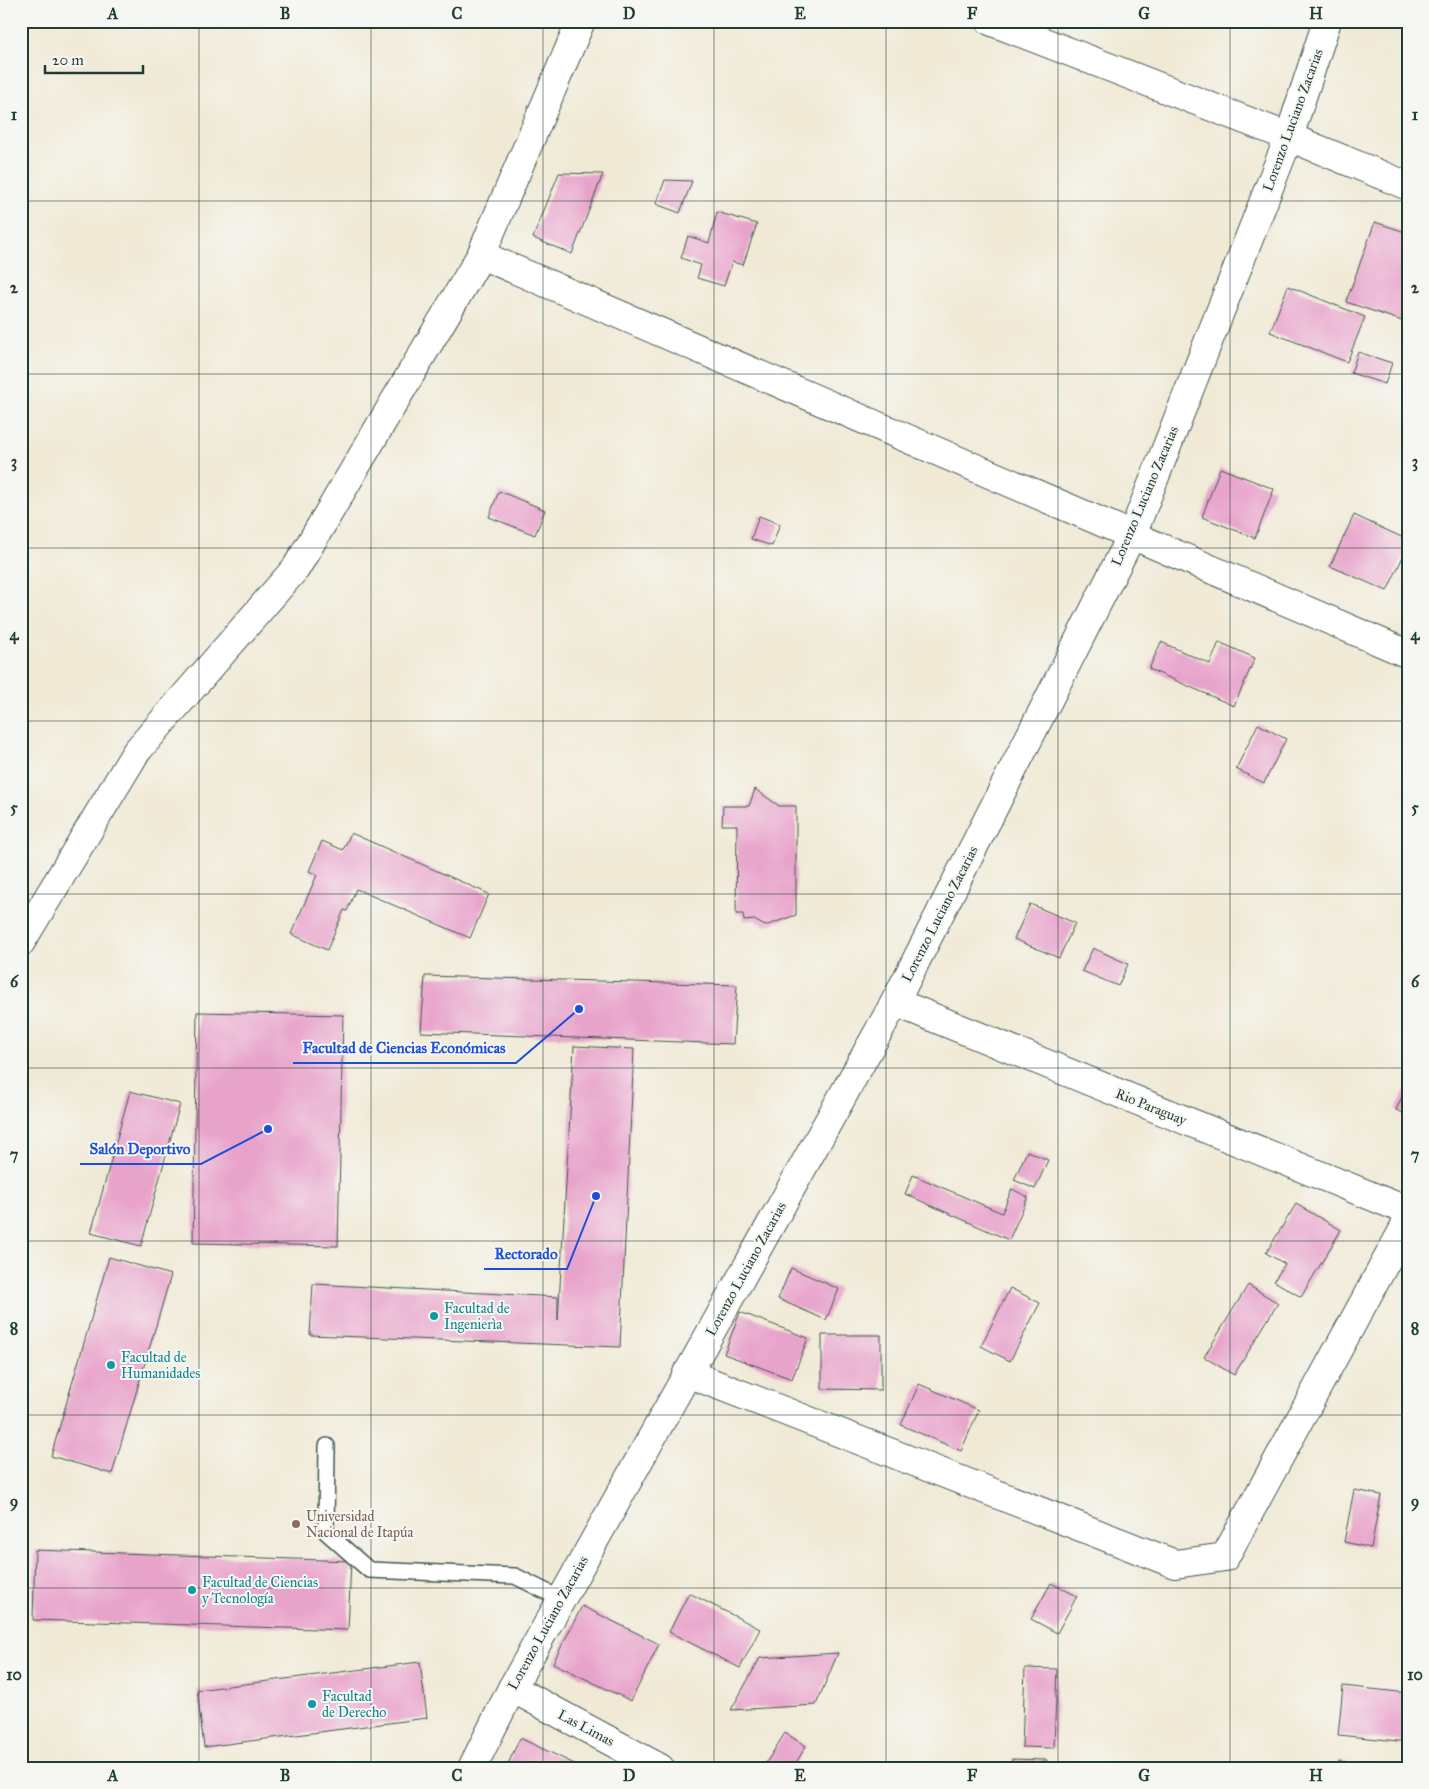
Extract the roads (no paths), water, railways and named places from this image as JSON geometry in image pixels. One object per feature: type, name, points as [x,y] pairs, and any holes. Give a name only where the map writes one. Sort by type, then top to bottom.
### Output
[{"type":"street","points":[[21,942],[136,752],[296,568],[481,255],[581,21]]},
{"type":"street","points":[[990,21],[1289,137],[1408,186]]},
{"type":"street","name":"Lorenzo Luciano Zacarias","points":[[472,1768],[512,1688],[561,1599],[895,1002],[1132,535],[1289,137],[1327,21]]},
{"type":"street","points":[[481,255],[1408,654]]},
{"type":"street","name":"Rio Paraguay","points":[[895,1002],[1408,1211]]},
{"type":"street","points":[[688,1373],[1175,1564],[1225,1557],[1408,1221]]},
{"type":"street","name":"Las Limas","points":[[512,1688],[660,1768]]},
{"type":"lane","points":[[327,1446],[326,1532],[369,1570],[516,1576],[561,1599]]},
{"type":"place","name":"Facultad de Ciencias Económicas","points":[[579,1009]]},
{"type":"place","name":"Salón Deportivo","points":[[268,1129]]},
{"type":"place","name":"Rectorado","points":[[596,1196]]},
{"type":"place","name":"Facultad de Ingenierìa","points":[[434,1316]]},
{"type":"place","name":"Facultad de Humanidades","points":[[111,1365]]},
{"type":"place","name":"Universidad Nacional de Itapúa","points":[[296,1524]]},
{"type":"place","name":"Facultad de Ciencias y Tecnología","points":[[192,1590]]},
{"type":"place","name":"Facultad de Derecho","points":[[312,1704]]}]
